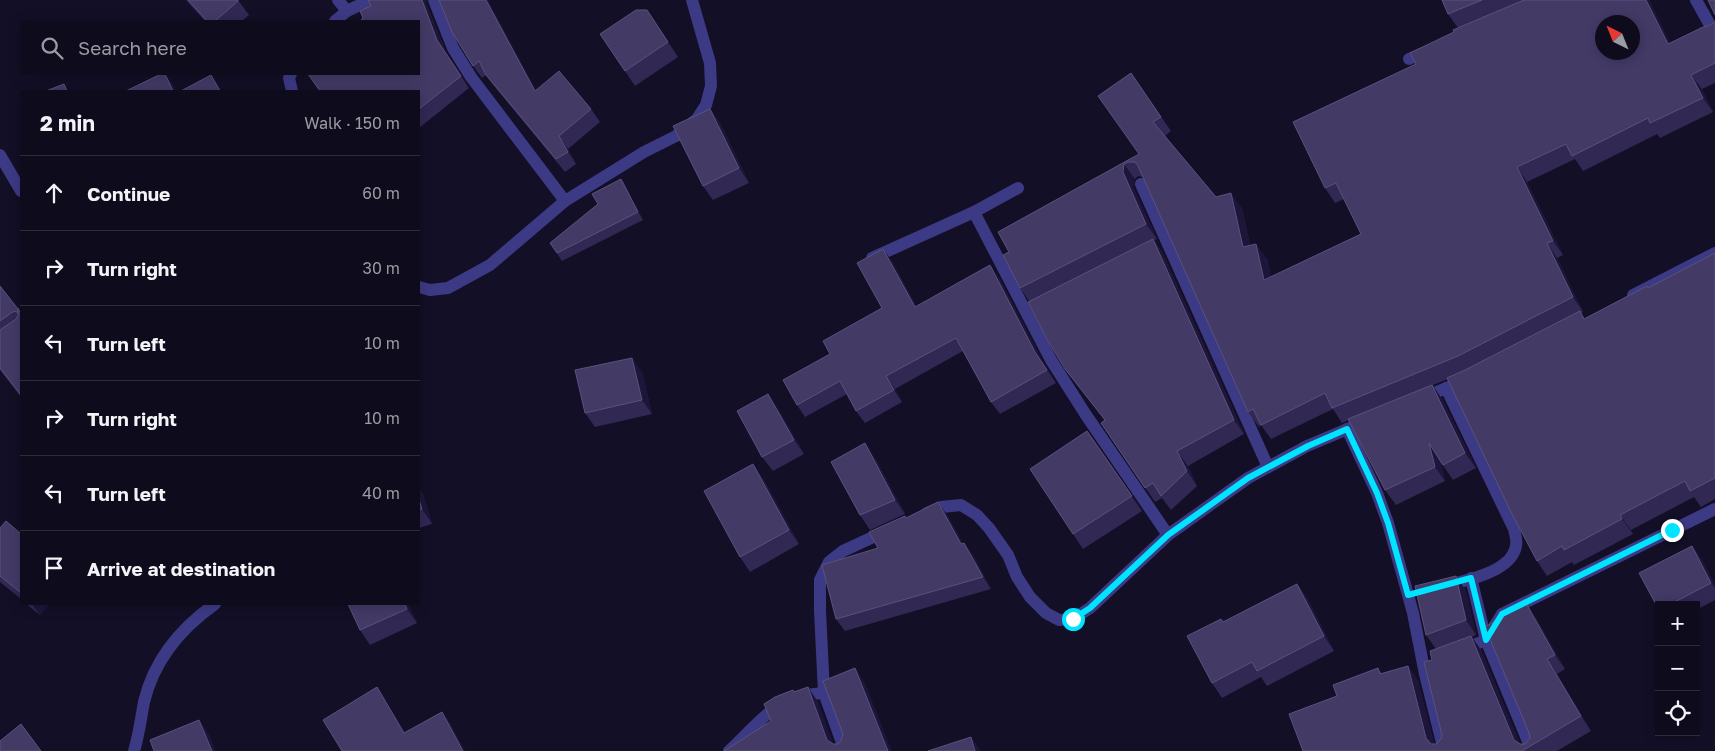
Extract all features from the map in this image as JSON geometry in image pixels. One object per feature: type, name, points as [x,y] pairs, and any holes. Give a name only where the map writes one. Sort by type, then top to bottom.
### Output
[{"type":"street","points":[[338,0],[347,11]]},
{"type":"street","points":[[336,20],[347,11],[370,0]]},
{"type":"street","points":[[434,0],[453,48],[471,77],[565,201]]},
{"type":"street","points":[[420,287],[430,290],[448,288],[490,265],[565,201],[644,152],[676,136],[696,119],[706,105],[711,86],[710,63],[692,0]]},
{"type":"street","points":[[1696,0],[1715,34]]},
{"type":"street","points":[[1409,59],[1435,48]]},
{"type":"street","points":[[291,75],[292,90]]},
{"type":"street","points":[[0,154],[20,189]]},
{"type":"street","points":[[1141,184],[1163,245],[1268,468]]},
{"type":"street","points":[[872,258],[974,212],[1018,188]]},
{"type":"street","points":[[974,212],[1031,311],[1051,360],[1168,535]]},
{"type":"street","points":[[1624,300],[1715,253]]},
{"type":"street","points":[[1410,403],[1481,373]]},
{"type":"street","points":[[1434,588],[1494,570],[1508,562],[1515,552],[1517,542],[1514,529],[1446,388]]},
{"type":"street","points":[[916,518],[941,507],[961,505],[977,515],[990,528],[1008,555],[1017,577],[1030,597],[1046,614],[1059,620],[1073,619],[1090,608],[1168,535],[1248,478],[1308,446],[1383,414]]},
{"type":"street","points":[[1347,429],[1377,493],[1412,594],[1428,662],[1444,751]]},
{"type":"street","points":[[1450,653],[1486,640],[1502,614],[1715,509]]},
{"type":"street","points":[[845,751],[824,693],[820,580],[829,562],[843,551],[900,525]]},
{"type":"street","points":[[1471,578],[1486,640],[1532,751]]},
{"type":"street","points":[[134,751],[145,700],[159,661],[176,638],[214,605]]},
{"type":"street","points":[[729,751],[781,703],[798,696],[824,693]]},
{"type":"building","points":[[188,0],[238,0],[216,20],[206,20]]},
{"type":"building","points":[[368,0],[422,0],[437,40],[461,76],[420,108],[420,90],[319,90],[309,75],[420,75],[420,20],[361,20],[363,18],[360,11],[371,6]]},
{"type":"building","points":[[439,0],[486,0],[535,91],[559,71],[591,109],[559,136],[568,152],[556,159],[486,75],[479,61],[473,66],[452,32]]},
{"type":"building","points":[[1442,0],[1482,0],[1448,14]]},
{"type":"building","points":[[1524,0],[1646,0],[1668,44],[1715,22],[1715,63],[1691,75],[1703,98],[1650,123],[1648,118],[1572,156],[1566,144],[1517,167],[1553,241],[1547,243],[1573,297],[1458,356],[1332,408],[1325,393],[1261,425],[1253,409],[1248,412],[1135,162],[1124,164],[1123,172],[1146,224],[1020,288],[1003,255],[1009,252],[998,232],[1139,154],[1098,96],[1131,73],[1161,117],[1153,122],[1216,197],[1231,193],[1243,247],[1256,244],[1264,280],[1361,234],[1336,183],[1325,188],[1293,122],[1416,64],[1410,53],[1454,32],[1453,30]]},
{"type":"building","points":[[1708,0],[1715,0],[1715,15]]},
{"type":"building","points":[[636,10],[647,10],[668,42],[625,71],[600,34]]},
{"type":"building","points":[[159,75],[165,75],[173,90],[128,90]]},
{"type":"building","points":[[211,75],[219,90],[183,90]]},
{"type":"building","points":[[64,84],[67,90],[49,90]]},
{"type":"building","points":[[710,109],[739,168],[703,186],[673,126]]},
{"type":"building","points":[[621,179],[638,212],[557,253],[550,243],[598,204],[592,194]]},
{"type":"building","points":[[1153,239],[1234,420],[1177,451],[1187,471],[1161,496],[1153,483],[1145,488],[1101,423],[1105,420],[1065,369],[1028,302]]},
{"type":"building","points":[[883,249],[915,307],[990,265],[1035,352],[1047,370],[991,402],[956,338],[886,376],[894,390],[856,411],[840,381],[797,405],[783,380],[830,354],[823,341],[882,308],[857,263]]},
{"type":"building","points":[[1715,253],[1715,478],[1690,491],[1685,481],[1620,515],[1622,519],[1564,550],[1562,546],[1537,561],[1512,514],[1447,378],[1580,311],[1584,319]]},
{"type":"building","points":[[0,286],[18,309],[18,313],[15,311],[0,321]]},
{"type":"building","points":[[18,308],[20,312],[20,394],[0,368],[0,330],[16,319]]},
{"type":"building","points":[[632,358],[642,400],[585,413],[575,370]]},
{"type":"building","points":[[1432,385],[1465,453],[1443,465],[1429,443],[1435,467],[1385,490],[1348,419]]},
{"type":"building","points":[[768,394],[794,440],[762,457],[737,411]]},
{"type":"building","points":[[1087,431],[1132,496],[1073,534],[1030,469]]},
{"type":"building","points":[[865,443],[895,500],[860,515],[831,462]]},
{"type":"building","points":[[753,464],[789,530],[740,557],[704,491]]},
{"type":"building","points":[[938,502],[961,544],[964,543],[983,577],[836,619],[822,565],[878,548],[869,532],[905,516],[906,518]]},
{"type":"building","points":[[6,521],[20,533],[20,592],[0,576],[0,528]]},
{"type":"building","points":[[1692,546],[1711,583],[1677,601],[1655,601],[1655,603],[1639,573]]},
{"type":"building","points":[[1456,576],[1466,620],[1426,635],[1415,586]]},
{"type":"building","points":[[1297,584],[1324,636],[1257,671],[1252,662],[1212,683],[1187,636],[1221,619],[1223,622]]},
{"type":"building","points":[[1526,603],[1555,655],[1547,659],[1581,716],[1522,751],[1303,751],[1289,714],[1337,696],[1333,685],[1378,668],[1380,674],[1408,666],[1426,738],[1431,744],[1436,744],[1442,735],[1424,662],[1432,660],[1430,651],[1471,636],[1514,740],[1520,744],[1525,744],[1530,738],[1529,733],[1485,627]]},
{"type":"building","points":[[348,605],[405,605],[407,609],[360,630]]},
{"type":"building","points":[[855,668],[888,751],[724,751],[771,721],[764,704],[775,697],[793,690],[794,692],[808,687],[827,740],[833,744],[838,744],[843,734],[823,681]]},
{"type":"building","points":[[377,687],[404,733],[442,712],[463,751],[342,751],[323,720]]},
{"type":"building","points":[[199,720],[212,751],[154,751],[150,740]]},
{"type":"building","points":[[21,724],[41,751],[0,751],[0,741]]},
{"type":"building","points":[[971,737],[975,751],[928,751]]},
{"type":"route","points":[[1073,619],[1090,608],[1111,590],[1168,535],[1248,478],[1308,446],[1347,429],[1377,493],[1388,523],[1408,595],[1471,578],[1486,640],[1502,614],[1672,530]]}]
